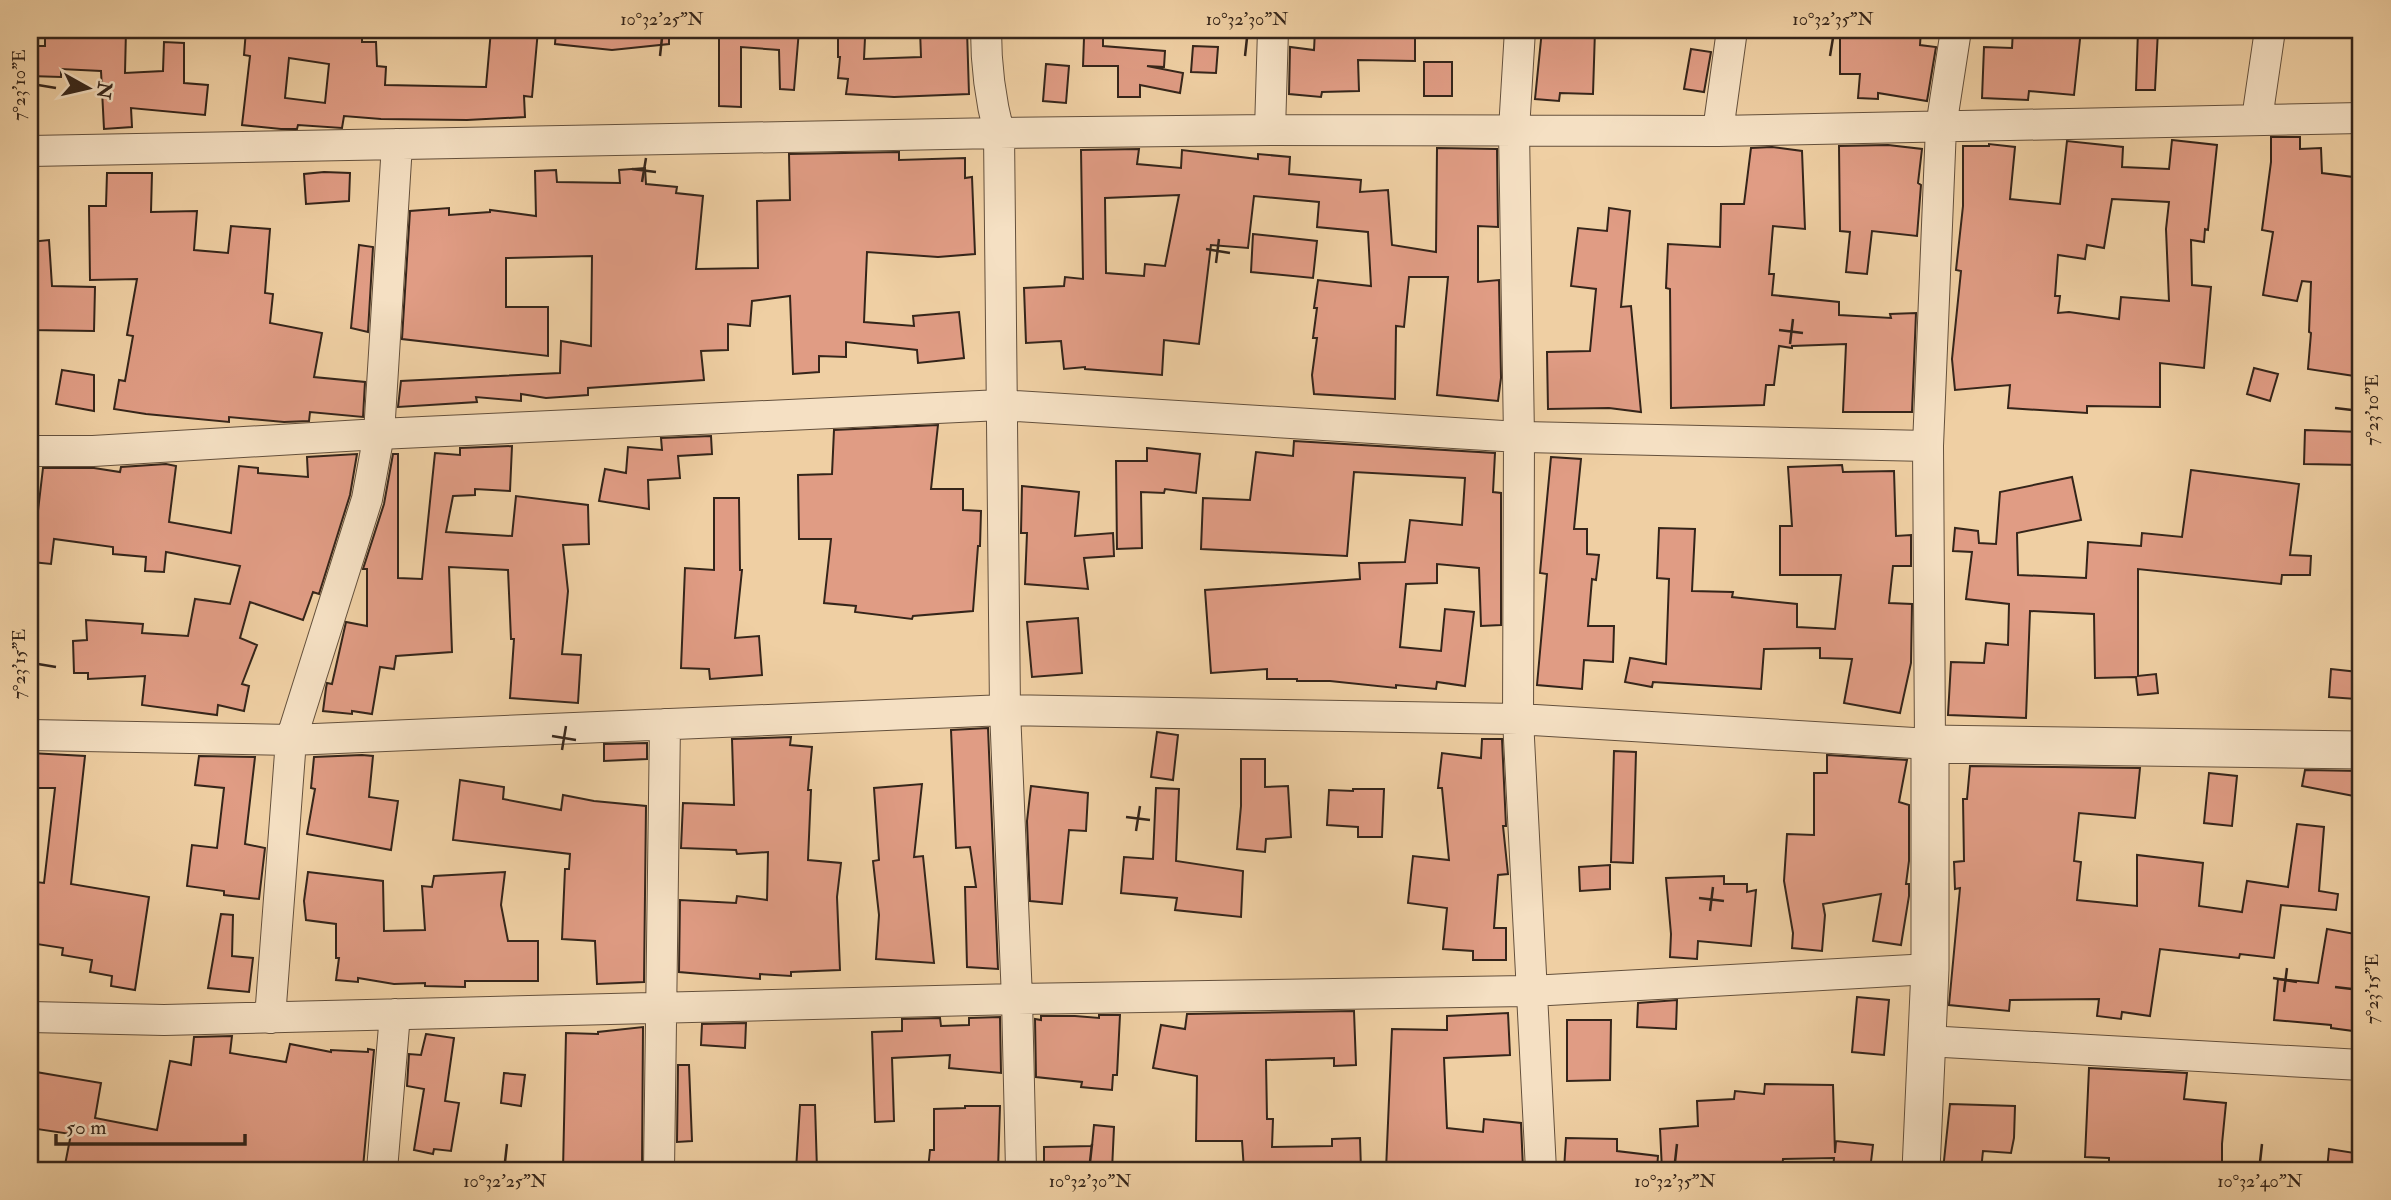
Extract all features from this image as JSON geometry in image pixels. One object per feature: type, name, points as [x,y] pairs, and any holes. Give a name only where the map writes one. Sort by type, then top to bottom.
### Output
[{"type":"street","points":[[986,30],[990,98],[999,133],[1004,710],[1017,999],[1021,1170]]},
{"type":"street","points":[[1270,130],[1273,30]]},
{"type":"street","points":[[1520,30],[1514,130],[1518,719],[1541,1170]]},
{"type":"street","points":[[1718,131],[1732,30]]},
{"type":"street","points":[[1921,1170],[1930,969],[1928,446],[1941,127],[1956,30]]},
{"type":"street","points":[[2256,119],[2270,30]]},
{"type":"street","points":[[30,151],[999,133],[1270,130],[1718,131],[2361,118]]},
{"type":"street","points":[[270,1018],[291,740],[367,499],[379,433],[397,144]]},
{"type":"street","points":[[30,451],[93,451],[379,433],[1001,405],[1518,437],[1928,446]]},
{"type":"street","points":[[30,735],[291,740],[1004,710],[1518,719],[1930,744],[2361,750]]},
{"type":"street","points":[[659,1170],[665,724]]},
{"type":"street","points":[[30,1017],[164,1020],[1017,999],[1531,991],[1930,969]]},
{"type":"street","points":[[382,1170],[395,1014]]},
{"type":"street","points":[[1926,1041],[2361,1065]]},
{"type":"building","points":[[45,30],[126,30],[125,73],[163,71],[164,42],[184,43],[184,83],[208,85],[205,115],[131,108],[132,127],[104,129],[101,71],[61,69],[61,77],[30,76],[30,46],[45,46]]},
{"type":"building","points":[[246,30],[362,30],[362,42],[376,42],[377,66],[386,67],[385,85],[486,87],[491,30],[538,30],[532,97],[524,96],[525,117],[467,120],[344,116],[342,128],[298,125],[297,129],[281,129],[242,125],[250,56],[244,55]],"holes":[[[289,58],[329,64],[325,103],[285,98]]]},
{"type":"building","points":[[556,30],[669,30],[669,44],[612,50],[555,44]]},
{"type":"building","points":[[719,30],[799,30],[794,90],[780,89],[779,50],[741,47],[741,107],[719,106]]},
{"type":"building","points":[[920,30],[967,30],[969,94],[894,97],[846,94],[848,79],[838,78],[838,38],[865,38],[864,59],[921,57]]},
{"type":"building","points":[[1315,30],[1347,30],[1346,35],[1415,36],[1415,61],[1358,60],[1359,91],[1322,92],[1321,97],[1289,94],[1290,47],[1314,50]]},
{"type":"building","points":[[1542,30],[1595,30],[1593,94],[1560,93],[1559,101],[1535,99]]},
{"type":"building","points":[[1840,30],[1921,30],[1920,45],[1936,47],[1927,101],[1878,93],[1878,99],[1858,98],[1860,74],[1840,74]]},
{"type":"building","points":[[2013,30],[2081,30],[2074,95],[2029,91],[2028,100],[1982,98],[1984,47],[2012,48]]},
{"type":"building","points":[[2138,30],[2158,30],[2155,90],[2136,90]]},
{"type":"building","points":[[1084,38],[1103,38],[1103,46],[1165,51],[1164,67],[1147,66],[1183,73],[1180,93],[1140,85],[1140,97],[1118,97],[1118,66],[1083,66]]},
{"type":"building","points":[[1193,46],[1218,47],[1216,73],[1191,72]]},
{"type":"building","points":[[1691,49],[1711,52],[1704,92],[1684,89]]},
{"type":"building","points":[[1424,62],[1452,62],[1452,96],[1424,96]]},
{"type":"building","points":[[1046,64],[1069,66],[1066,103],[1043,101]]},
{"type":"building","points":[[2271,137],[2300,137],[2300,149],[2321,148],[2322,173],[2361,178],[2361,377],[2308,369],[2311,282],[2302,281],[2297,301],[2263,295],[2273,232],[2262,230],[2271,162]]},
{"type":"building","points":[[2172,140],[2217,145],[2208,230],[2205,229],[2204,242],[2191,240],[2192,285],[2211,287],[2204,368],[2160,363],[2160,407],[2087,406],[2087,413],[2008,408],[2010,385],[1955,390],[1952,359],[1961,271],[1956,270],[1963,206],[1963,146],[1989,144],[2015,147],[2010,199],[2060,204],[2067,141],[2123,147],[2122,167],[2169,169]],"holes":[[[2112,199],[2169,202],[2166,229],[2169,301],[2121,297],[2119,319],[2058,313],[2060,296],[2055,296],[2058,255],[2085,259],[2087,245],[2104,248]]]},
{"type":"building","points":[[1888,145],[1922,149],[1917,236],[1872,231],[1867,274],[1846,272],[1850,232],[1840,231],[1839,146]]},
{"type":"building","points":[[1772,147],[1802,151],[1805,229],[1773,226],[1769,274],[1774,274],[1772,295],[1839,302],[1839,315],[1891,318],[1890,314],[1916,313],[1912,412],[1843,412],[1846,344],[1792,348],[1779,346],[1774,385],[1766,385],[1764,405],[1671,408],[1670,289],[1666,288],[1668,244],[1720,247],[1721,204],[1744,204],[1751,148]]},
{"type":"building","points":[[1437,148],[1497,149],[1498,227],[1478,226],[1478,282],[1499,280],[1501,378],[1498,401],[1437,395],[1448,277],[1409,277],[1404,327],[1396,326],[1395,399],[1314,394],[1312,375],[1317,338],[1313,338],[1317,308],[1314,308],[1318,280],[1371,286],[1368,232],[1317,227],[1319,202],[1254,196],[1248,248],[1211,245],[1199,344],[1164,340],[1162,375],[1085,367],[1064,369],[1061,341],[1026,343],[1024,288],[1064,286],[1065,277],[1083,279],[1081,150],[1139,149],[1137,164],[1181,168],[1182,150],[1258,159],[1258,154],[1290,157],[1289,174],[1361,180],[1360,192],[1388,190],[1392,245],[1436,252]],"holes":[[[1179,195],[1165,266],[1145,264],[1144,276],[1106,273],[1105,198]]]},
{"type":"building","points":[[899,152],[899,160],[965,158],[965,178],[972,177],[975,254],[938,257],[867,252],[864,322],[914,326],[913,316],[959,312],[964,358],[918,363],[917,350],[846,342],[846,357],[819,356],[819,372],[793,374],[790,296],[752,301],[750,326],[728,324],[728,350],[701,351],[704,380],[588,388],[588,395],[546,398],[521,394],[521,401],[476,397],[477,402],[398,407],[401,381],[560,373],[561,341],[591,346],[592,256],[506,258],[506,307],[548,307],[548,356],[402,339],[410,211],[449,208],[449,215],[490,210],[536,216],[535,171],[556,170],[557,182],[620,183],[619,170],[645,168],[646,184],[677,187],[676,193],[703,196],[696,269],[758,268],[757,201],[790,200],[789,154]]},
{"type":"building","points":[[107,173],[152,173],[151,212],[197,211],[194,250],[228,253],[231,226],[270,229],[265,293],[273,294],[270,323],[322,333],[314,377],[365,382],[363,417],[310,412],[309,421],[284,422],[229,417],[229,422],[114,409],[119,380],[125,381],[133,336],[127,335],[137,279],[90,280],[89,206],[106,206]]},
{"type":"building","points":[[350,173],[349,201],[306,204],[304,174]]},
{"type":"building","points":[[1609,208],[1630,211],[1621,307],[1631,306],[1641,412],[1609,408],[1548,409],[1547,352],[1590,351],[1596,289],[1571,286],[1578,228],[1607,231]]},
{"type":"building","points":[[1253,234],[1317,241],[1313,278],[1251,272]]},
{"type":"building","points":[[49,240],[52,286],[95,287],[94,331],[30,330],[30,242]]},
{"type":"building","points":[[359,245],[373,247],[368,332],[351,328]]},
{"type":"building","points":[[2254,368],[2278,374],[2270,401],[2247,394]]},
{"type":"building","points":[[62,370],[94,375],[94,411],[56,404]]},
{"type":"building","points":[[938,425],[931,489],[963,489],[963,510],[981,511],[973,611],[913,616],[912,619],[855,612],[856,606],[824,603],[831,539],[799,539],[798,475],[832,474],[834,430]]},
{"type":"building","points":[[2305,430],[2361,432],[2361,465],[2304,464]]},
{"type":"building","points":[[711,436],[712,454],[678,456],[680,478],[648,480],[649,509],[599,501],[605,469],[626,473],[628,447],[662,450],[661,438]]},
{"type":"building","points":[[1294,441],[1495,453],[1493,492],[1501,493],[1501,625],[1481,626],[1479,568],[1437,564],[1437,583],[1406,584],[1400,647],[1441,651],[1445,609],[1474,612],[1465,686],[1437,682],[1436,689],[1396,685],[1396,688],[1330,681],[1267,679],[1267,669],[1211,673],[1205,590],[1360,579],[1359,563],[1405,562],[1410,520],[1462,525],[1465,478],[1354,472],[1347,556],[1201,549],[1203,498],[1250,500],[1256,452],[1293,456]]},
{"type":"building","points":[[512,446],[510,491],[475,489],[475,495],[453,496],[446,532],[512,536],[516,496],[588,505],[589,544],[563,545],[568,591],[562,654],[581,655],[578,703],[510,698],[514,639],[511,639],[508,570],[449,567],[452,652],[396,656],[394,669],[380,667],[372,714],[323,711],[327,683],[332,684],[346,622],[367,626],[367,569],[363,569],[384,504],[393,454],[398,454],[398,578],[422,579],[435,453],[460,455],[460,448]]},
{"type":"building","points":[[1147,448],[1200,454],[1196,493],[1165,489],[1164,493],[1141,492],[1142,548],[1117,549],[1116,461],[1147,461]]},
{"type":"building","points":[[357,454],[350,495],[319,594],[313,592],[303,620],[250,602],[240,638],[257,645],[242,684],[249,686],[244,711],[218,705],[217,715],[142,705],[145,676],[88,679],[88,673],[74,673],[73,641],[87,640],[86,620],[143,624],[142,633],[188,636],[195,599],[230,604],[240,566],[166,552],[164,572],[145,571],[146,557],[113,554],[113,547],[54,539],[51,564],[32,562],[43,468],[94,468],[120,472],[121,467],[166,464],[176,466],[169,522],[231,533],[239,466],[258,468],[258,473],[308,477],[307,457]]},
{"type":"building","points":[[1551,457],[1581,459],[1574,529],[1587,529],[1587,554],[1599,555],[1596,580],[1592,579],[1588,626],[1614,626],[1613,662],[1584,660],[1582,689],[1537,685],[1547,574],[1540,573]]},
{"type":"building","points":[[1842,465],[1843,472],[1894,471],[1896,536],[1911,535],[1911,566],[1893,566],[1889,603],[1912,604],[1911,663],[1900,713],[1844,703],[1852,659],[1820,658],[1820,648],[1764,649],[1761,689],[1653,682],[1652,687],[1625,682],[1630,658],[1666,664],[1669,579],[1657,578],[1659,528],[1695,529],[1692,591],[1733,592],[1732,597],[1797,604],[1797,627],[1835,629],[1841,575],[1780,575],[1780,526],[1792,526],[1788,467]]},
{"type":"building","points":[[2191,470],[2299,484],[2290,555],[2311,556],[2310,575],[2282,575],[2281,584],[2138,569],[2138,676],[2156,674],[2158,693],[2138,695],[2136,677],[2095,678],[2094,614],[2030,611],[2026,718],[1948,715],[1951,662],[1984,663],[1986,643],[2008,645],[2009,604],[1966,599],[1972,552],[1953,551],[1955,528],[1978,531],[1979,543],[1996,544],[2000,492],[2072,477],[2081,520],[2017,533],[2018,575],[2086,578],[2088,542],[2141,546],[2142,533],[2182,537]]},
{"type":"building","points":[[1022,486],[1079,492],[1075,536],[1113,533],[1114,556],[1084,558],[1088,589],[1025,584],[1027,533],[1021,533]]},
{"type":"building","points":[[714,498],[739,498],[742,570],[735,638],[759,636],[762,675],[710,679],[709,669],[681,668],[685,568],[714,570]]},
{"type":"building","points":[[1078,618],[1082,673],[1032,677],[1027,622]]},
{"type":"building","points":[[2331,669],[2358,672],[2356,699],[2329,697]]},
{"type":"building","points":[[988,728],[998,969],[967,967],[965,887],[976,887],[970,847],[956,848],[951,730]]},
{"type":"building","points":[[1157,732],[1178,735],[1173,780],[1151,777]]},
{"type":"building","points":[[791,737],[790,745],[812,747],[808,790],[811,790],[808,860],[841,863],[837,897],[840,970],[791,972],[791,976],[760,974],[760,979],[679,972],[680,900],[736,903],[737,896],[767,900],[768,852],[737,854],[736,850],[681,848],[683,803],[734,805],[732,739]]},
{"type":"building","points":[[1482,739],[1502,739],[1506,826],[1503,826],[1508,874],[1498,875],[1494,928],[1506,928],[1506,960],[1473,960],[1473,951],[1443,949],[1447,908],[1408,903],[1413,856],[1449,860],[1442,788],[1438,788],[1442,753],[1481,758]]},
{"type":"building","points":[[647,743],[647,759],[604,761],[604,744]]},
{"type":"building","points":[[1614,751],[1636,752],[1633,863],[1611,862]]},
{"type":"building","points":[[30,753],[85,756],[71,884],[149,897],[135,990],[111,986],[112,976],[90,972],[92,960],[62,955],[63,948],[30,943],[30,921],[36,882],[44,883],[55,788],[30,788]]},
{"type":"building","points":[[1827,755],[1907,760],[1899,802],[1909,805],[1909,861],[1906,884],[1909,884],[1909,896],[1901,945],[1873,941],[1881,894],[1823,904],[1825,915],[1822,951],[1792,948],[1793,933],[1784,881],[1787,834],[1814,835],[1814,773],[1827,773]]},
{"type":"building","points":[[199,756],[255,757],[245,844],[265,848],[259,899],[224,895],[224,891],[187,886],[192,845],[217,848],[224,788],[195,785]]},
{"type":"building","points":[[373,756],[369,797],[398,801],[391,850],[307,834],[315,789],[311,788],[314,757]]},
{"type":"building","points":[[1241,759],[1265,759],[1265,787],[1288,786],[1291,837],[1266,839],[1265,852],[1237,849]]},
{"type":"building","points":[[1970,766],[2140,768],[2135,818],[2079,813],[2074,861],[2081,862],[2077,900],[2137,906],[2137,855],[2203,863],[2199,906],[2242,912],[2247,881],[2288,887],[2297,824],[2324,827],[2319,891],[2338,894],[2336,910],[2281,905],[2274,958],[2240,954],[2239,958],[2160,949],[2150,1016],[2122,1012],[2121,1019],[2097,1016],[2099,999],[2010,1000],[2009,1011],[1949,1005],[1960,888],[1955,889],[1954,862],[1964,861],[1963,799],[1967,799]]},
{"type":"building","points":[[2305,770],[2361,771],[2359,797],[2302,786]]},
{"type":"building","points":[[2209,773],[2237,776],[2232,826],[2204,823]]},
{"type":"building","points":[[460,780],[504,787],[503,799],[561,810],[563,795],[646,806],[644,982],[597,984],[595,941],[562,939],[565,869],[569,869],[570,854],[453,840]]},
{"type":"building","points":[[922,784],[914,857],[923,856],[934,963],[876,959],[879,915],[873,861],[879,860],[874,788]]},
{"type":"building","points":[[1031,786],[1088,793],[1086,831],[1069,830],[1062,904],[1030,901],[1027,821]]},
{"type":"building","points":[[1156,788],[1179,789],[1176,861],[1243,871],[1241,917],[1175,910],[1177,898],[1121,893],[1124,857],[1153,859]]},
{"type":"building","points":[[1384,789],[1382,837],[1358,837],[1358,827],[1327,825],[1329,790]]},
{"type":"building","points":[[1610,865],[1610,889],[1580,891],[1579,867]]},
{"type":"building","points":[[308,872],[383,881],[384,931],[425,930],[422,886],[432,887],[434,876],[505,872],[501,905],[508,941],[538,941],[538,981],[465,981],[465,987],[425,986],[425,983],[394,984],[358,978],[358,982],[336,980],[339,958],[336,958],[336,924],[306,920],[304,901]]},
{"type":"building","points":[[1724,876],[1724,884],[1747,884],[1747,892],[1756,890],[1751,946],[1698,941],[1697,959],[1670,957],[1671,934],[1666,878]]},
{"type":"building","points":[[221,914],[233,915],[232,956],[253,958],[249,992],[208,988]]},
{"type":"building","points":[[2327,929],[2361,935],[2357,976],[2361,977],[2361,1032],[2331,1028],[2331,1025],[2274,1020],[2278,979],[2318,983]]},
{"type":"building","points":[[1857,997],[1889,1000],[1884,1055],[1852,1052]]},
{"type":"building","points":[[1677,1000],[1676,1029],[1637,1027],[1638,1003]]},
{"type":"building","points":[[1354,1011],[1356,1065],[1334,1066],[1334,1058],[1266,1060],[1267,1119],[1273,1119],[1272,1147],[1332,1146],[1332,1139],[1360,1138],[1361,1170],[1244,1170],[1242,1141],[1196,1141],[1197,1076],[1153,1068],[1161,1025],[1185,1029],[1187,1014]]},
{"type":"building","points":[[1508,1013],[1510,1055],[1444,1058],[1447,1128],[1483,1132],[1484,1119],[1521,1123],[1523,1169],[1473,1164],[1473,1170],[1386,1170],[1392,1029],[1447,1030],[1447,1016]]},
{"type":"building","points":[[1099,1015],[1120,1015],[1117,1075],[1113,1075],[1112,1090],[1081,1087],[1082,1082],[1036,1077],[1035,1019],[1041,1020],[1041,1016],[1099,1018]]},
{"type":"building","points":[[1000,1017],[1001,1073],[949,1068],[950,1055],[892,1058],[894,1121],[875,1122],[872,1032],[902,1031],[902,1019],[940,1018],[941,1026],[969,1025],[969,1018]]},
{"type":"building","points":[[1567,1020],[1611,1020],[1610,1080],[1567,1081]]},
{"type":"building","points":[[746,1023],[745,1048],[701,1045],[702,1024]]},
{"type":"building","points":[[643,1027],[642,1170],[563,1170],[566,1033],[598,1034]]},
{"type":"building","points":[[426,1034],[454,1038],[445,1101],[459,1103],[451,1151],[434,1149],[433,1154],[414,1150],[424,1089],[407,1086],[409,1054],[421,1055]]},
{"type":"building","points":[[232,1036],[230,1053],[286,1062],[290,1044],[331,1052],[374,1050],[363,1167],[339,1163],[338,1170],[64,1170],[71,1134],[30,1128],[30,1071],[101,1083],[95,1118],[157,1130],[170,1061],[191,1065],[194,1037]]},
{"type":"building","points":[[678,1065],[689,1065],[692,1141],[677,1142]]},
{"type":"building","points":[[2089,1068],[2187,1073],[2184,1099],[2226,1103],[2222,1170],[2109,1170],[2109,1158],[2085,1157]]},
{"type":"building","points":[[504,1073],[525,1075],[521,1106],[501,1103]]},
{"type":"building","points":[[1765,1084],[1833,1085],[1835,1153],[1836,1141],[1873,1145],[1870,1170],[1833,1170],[1834,1158],[1783,1159],[1782,1170],[1662,1170],[1660,1129],[1698,1126],[1697,1101],[1734,1099],[1735,1091],[1764,1094]]},
{"type":"building","points":[[1950,1104],[2015,1106],[2011,1153],[1983,1151],[1981,1170],[1943,1170]]},
{"type":"building","points":[[800,1105],[815,1105],[817,1170],[796,1170]]},
{"type":"building","points":[[1000,1106],[998,1170],[928,1170],[930,1150],[934,1150],[934,1109]]},
{"type":"building","points":[[1094,1125],[1114,1127],[1112,1170],[1044,1169],[1044,1147],[1092,1146]]},
{"type":"building","points":[[1566,1138],[1617,1139],[1617,1151],[1658,1156],[1657,1169],[1564,1170]]},
{"type":"building","points":[[2329,1149],[2361,1154],[2361,1170],[2327,1170]]}]
